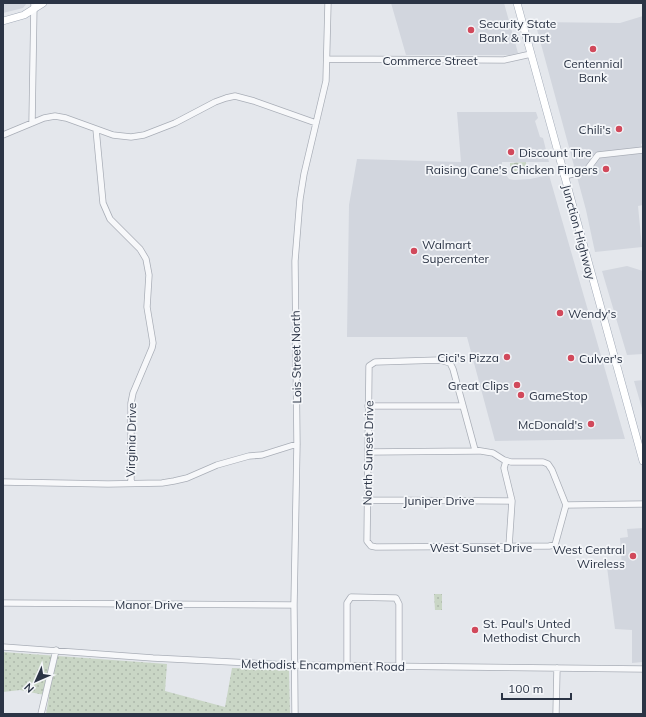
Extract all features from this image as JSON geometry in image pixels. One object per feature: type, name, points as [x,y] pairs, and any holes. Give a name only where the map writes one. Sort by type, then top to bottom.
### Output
[{"type":"main road","points":[[3,21],[24,15],[34,6],[43,3]]},
{"type":"main road","name":"Junction Highway","points":[[517,3],[643,461]]},
{"type":"street","name":"Lois Street North","points":[[296,714],[294,605],[297,444],[295,255],[300,199],[304,174],[326,81],[328,3]]},
{"type":"street","points":[[32,123],[34,6]]},
{"type":"street","name":"Commerce Street","points":[[327,59],[504,60],[531,54]]},
{"type":"street","points":[[3,135],[50,117],[62,116],[119,136],[131,137],[144,135],[175,123],[215,102],[235,96],[254,101],[316,123]]},
{"type":"street","name":"Virginia Drive","points":[[96,129],[103,203],[105,210],[110,219],[140,249],[146,258],[149,269],[146,301],[153,343],[133,393],[131,403],[131,483]]},
{"type":"street","points":[[564,176],[586,171],[598,155],[643,150]]},
{"type":"street","name":"North Sunset Drive","points":[[367,541],[369,366],[375,362],[440,360],[447,362],[453,369],[463,406]]},
{"type":"street","points":[[368,406],[463,406],[475,450],[480,451]]},
{"type":"street","points":[[3,482],[131,483],[174,481],[187,478],[217,464],[248,456],[262,455],[297,444]]},
{"type":"street","points":[[368,452],[480,451],[493,452],[506,461],[541,461],[548,464],[552,470],[566,505],[643,504]]},
{"type":"street","points":[[506,461],[504,468],[512,500],[509,546]]},
{"type":"street","name":"Juniper Drive","points":[[367,500],[512,500]]},
{"type":"street","name":"West Sunset Drive","points":[[367,541],[371,546],[376,547],[549,546],[555,544],[566,505]]},
{"type":"street","points":[[347,665],[348,600],[351,598],[396,598],[399,604],[399,666]]},
{"type":"street","name":"Manor Drive","points":[[3,604],[294,605]]},
{"type":"street","name":"Methodist Encampment Road","points":[[3,647],[161,659],[295,665],[643,669]]},
{"type":"street","points":[[41,714],[56,650]]},
{"type":"street","points":[[556,714],[557,668]]},
{"type":"shaded area","points":[[3,3],[27,3],[23,8],[3,13]]},
{"type":"shaded area","points":[[391,3],[504,3],[518,53],[510,55],[406,55]]},
{"type":"shaded area","points":[[643,16],[643,143],[641,144],[643,157],[643,205],[638,206],[642,247],[595,252],[586,210],[535,22],[620,23]]},
{"type":"shaded area","points":[[457,112],[536,112],[538,118],[535,121],[540,137],[543,138],[549,162],[502,162],[502,169],[509,179],[514,180],[530,179],[549,175],[625,439],[495,441],[467,337],[347,337],[349,205],[357,159],[461,162]]},
{"type":"shaded area","points":[[627,266],[643,271],[643,354],[627,355],[602,271]]},
{"type":"shaded area","points":[[643,380],[643,412],[634,381]]},
{"type":"shaded area","points":[[643,528],[643,662],[632,663],[632,630],[615,629],[607,567],[622,567],[620,538],[628,537],[627,529]]},
{"type":"green space","points":[[526,162],[526,171],[510,171],[510,163]]},
{"type":"green space","points":[[434,594],[442,594],[442,610],[435,610]]},
{"type":"green space","points":[[3,652],[167,664],[165,691],[225,707],[232,668],[289,670],[290,714],[46,714],[49,696],[20,690],[3,692]]},
{"type":"place","name":"Security State Bank & Trust","points":[[471,30]]},
{"type":"place","name":"Centennial Bank","points":[[593,49]]},
{"type":"place","name":"Chili's","points":[[619,129]]},
{"type":"place","name":"Discount Tire","points":[[511,152]]},
{"type":"place","name":"Raising Cane's Chicken Fingers","points":[[606,169]]},
{"type":"place","name":"Walmart Supercenter","points":[[414,251]]},
{"type":"place","name":"Wendy's","points":[[560,313]]},
{"type":"place","name":"Cici's Pizza","points":[[507,357]]},
{"type":"place","name":"Culver's","points":[[571,358]]},
{"type":"place","name":"Great Clips","points":[[517,385]]},
{"type":"place","name":"GameStop","points":[[521,395]]},
{"type":"place","name":"McDonald's","points":[[591,424]]},
{"type":"place","name":"West Central Wireless","points":[[633,556]]},
{"type":"place","name":"St. Paul's Unted Methodist Church","points":[[475,630]]}]
